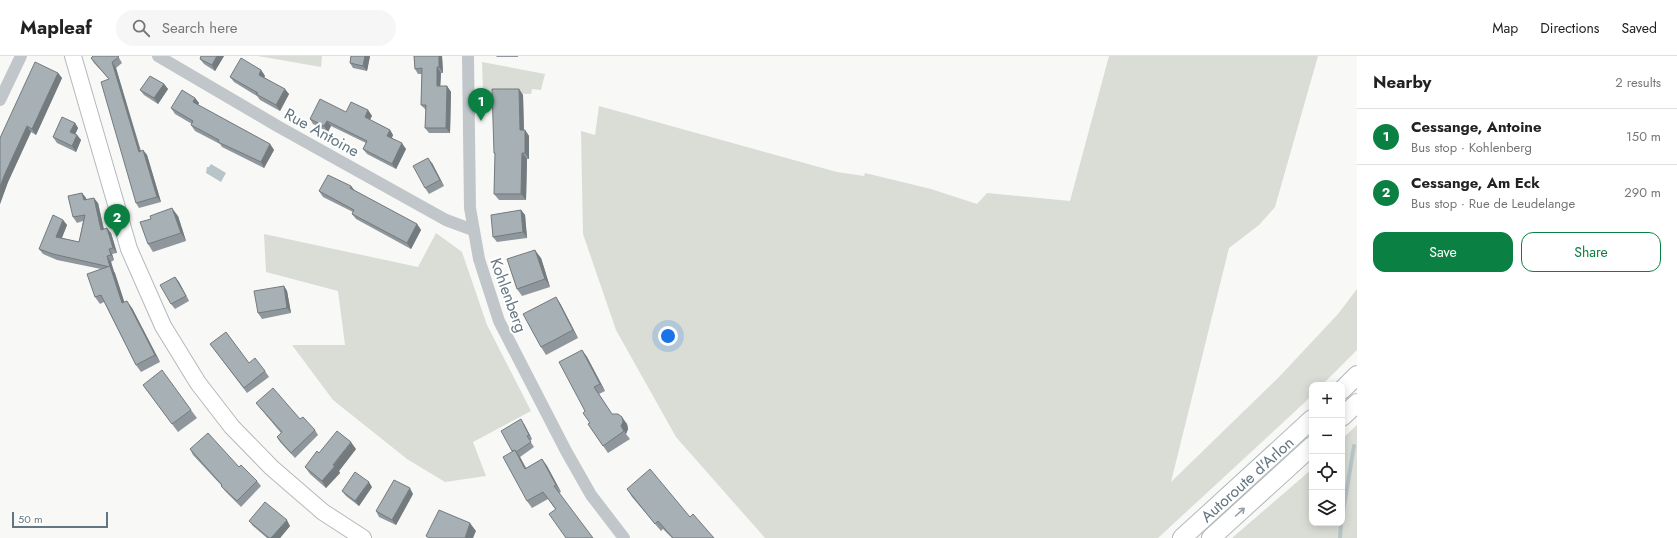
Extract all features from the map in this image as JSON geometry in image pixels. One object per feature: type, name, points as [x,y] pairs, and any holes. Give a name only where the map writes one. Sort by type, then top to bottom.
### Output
[{"type":"highway","points":[[1345,387],[1357,375]]},
{"type":"highway","points":[[1345,414],[1357,403]]},
{"type":"highway","name":"Autoroute d'Arlon","points":[[1182,538],[1309,422]]},
{"type":"highway","name":"Autoroute d'Arlon","points":[[1211,538],[1309,449]]},
{"type":"main road","points":[[73,56],[129,249],[163,326],[198,383],[232,427],[272,468],[323,512],[363,538]]},
{"type":"street","points":[[0,100],[21,56]]},
{"type":"street","name":"Rue Antoine","points":[[158,56],[272,123],[446,220],[473,230]]},
{"type":"street","name":"Kohlenberg","points":[[468,56],[470,208],[479,259],[499,321],[566,452],[591,495],[624,538]]},
{"type":"shaded area","points":[[258,56],[322,56],[321,67]]},
{"type":"shaded area","points":[[1109,56],[1318,56],[1275,207],[1259,225],[1229,248],[1171,482],[1279,377],[1338,314],[1357,289],[1357,350],[1325,382],[1309,382],[1309,398],[1158,538],[765,538],[676,437],[616,330],[583,234],[581,131],[595,135],[599,106],[837,172],[864,176],[865,173],[931,189],[977,204],[987,193],[1070,201]]},
{"type":"shaded area","points":[[482,62],[545,74],[541,90],[532,89],[531,94],[483,92]]},
{"type":"shaded area","points":[[211,164],[226,173],[221,182],[206,173],[207,167]]},
{"type":"shaded area","points":[[436,233],[462,252],[487,325],[531,411],[473,442],[486,476],[445,482],[407,459],[333,400],[292,345],[345,345],[338,291],[266,272],[264,234],[418,267]]},
{"type":"shaded area","points":[[1357,425],[1357,538],[1232,538],[1309,472],[1309,526],[1345,526],[1345,436]]},
{"type":"building","points":[[93,56],[119,57],[112,62],[139,152],[143,150],[157,197],[136,203],[101,82],[109,79],[91,58]]},
{"type":"building","points":[[201,56],[217,56],[212,65],[200,59]]},
{"type":"building","points":[[351,56],[365,56],[363,66],[350,63]]},
{"type":"building","points":[[414,56],[439,56],[439,67],[437,67],[437,86],[447,86],[446,128],[425,128],[426,105],[421,105],[422,68],[415,69]]},
{"type":"building","points":[[241,58],[261,70],[259,75],[285,89],[276,105],[230,77]]},
{"type":"building","points":[[35,62],[58,73],[32,129],[27,126],[0,187],[0,138]]},
{"type":"building","points":[[150,76],[164,84],[154,98],[140,90]]},
{"type":"building","points":[[492,89],[519,89],[520,130],[525,130],[525,153],[522,153],[521,194],[494,194],[495,153]]},
{"type":"building","points":[[182,90],[195,98],[193,102],[270,144],[261,162],[218,142],[219,140],[191,125],[193,121],[171,108]]},
{"type":"building","points":[[320,99],[346,112],[351,102],[368,110],[365,117],[390,130],[387,136],[402,143],[392,164],[363,149],[367,141],[327,121],[324,126],[310,119]]},
{"type":"building","points":[[62,117],[75,123],[70,132],[77,135],[72,146],[53,137]]},
{"type":"building","points":[[428,158],[440,180],[425,188],[413,166]]},
{"type":"building","points":[[328,175],[351,186],[350,188],[417,224],[407,243],[352,214],[354,210],[319,191]]},
{"type":"building","points":[[82,193],[84,200],[94,198],[101,230],[107,228],[113,248],[109,249],[111,255],[107,256],[110,267],[53,254],[39,249],[53,215],[63,220],[56,237],[79,242],[85,215],[73,217],[68,196]]},
{"type":"building","points":[[172,208],[181,233],[148,244],[140,222],[151,219],[150,216]]},
{"type":"building","points":[[521,210],[523,232],[493,237],[491,215]]},
{"type":"building","points":[[535,250],[545,279],[517,289],[507,259]]},
{"type":"building","points":[[110,266],[122,303],[127,301],[155,355],[136,365],[101,295],[95,297],[87,274]]},
{"type":"building","points":[[175,277],[186,296],[171,304],[160,285]]},
{"type":"building","points":[[284,286],[287,308],[258,313],[254,291]]},
{"type":"building","points":[[556,297],[573,330],[541,347],[523,314]]},
{"type":"building","points":[[226,332],[249,363],[255,358],[265,371],[244,388],[210,344]]},
{"type":"building","points":[[582,350],[600,384],[594,387],[612,414],[618,414],[622,417],[623,422],[621,426],[624,431],[603,446],[588,424],[590,423],[583,413],[585,411],[559,362]]},
{"type":"building","points":[[162,370],[191,410],[172,424],[143,385]]},
{"type":"building","points":[[273,388],[300,419],[303,417],[315,430],[291,453],[277,437],[282,432],[256,403]]},
{"type":"building","points":[[521,419],[529,435],[527,436],[531,442],[516,452],[515,450],[512,451],[501,431]]},
{"type":"building","points":[[337,431],[351,442],[333,465],[335,466],[322,481],[305,467],[317,451],[319,453]]},
{"type":"building","points":[[208,433],[239,467],[241,465],[257,481],[237,501],[221,486],[222,485],[190,449]]},
{"type":"building","points":[[515,450],[525,469],[542,459],[556,485],[554,486],[593,538],[566,538],[549,514],[556,509],[543,492],[527,501],[503,457]]},
{"type":"building","points":[[650,469],[690,517],[693,514],[714,538],[673,538],[658,521],[655,524],[627,489]]},
{"type":"building","points":[[355,472],[369,482],[355,501],[342,491]]},
{"type":"building","points":[[394,480],[410,488],[392,520],[376,511]]},
{"type":"building","points":[[265,502],[287,520],[271,538],[269,538],[249,521]]},
{"type":"building","points":[[439,510],[470,523],[465,538],[429,538],[426,536]]},
{"type":"waterway","points":[[1345,500],[1354,446]]},
{"type":"waterway","points":[[1340,538],[1341,526]]},
{"type":"place","name":"Cessange, Antoine","points":[[481,121]]},
{"type":"place","name":"Cessange, Am Eck","points":[[117,237]]}]
